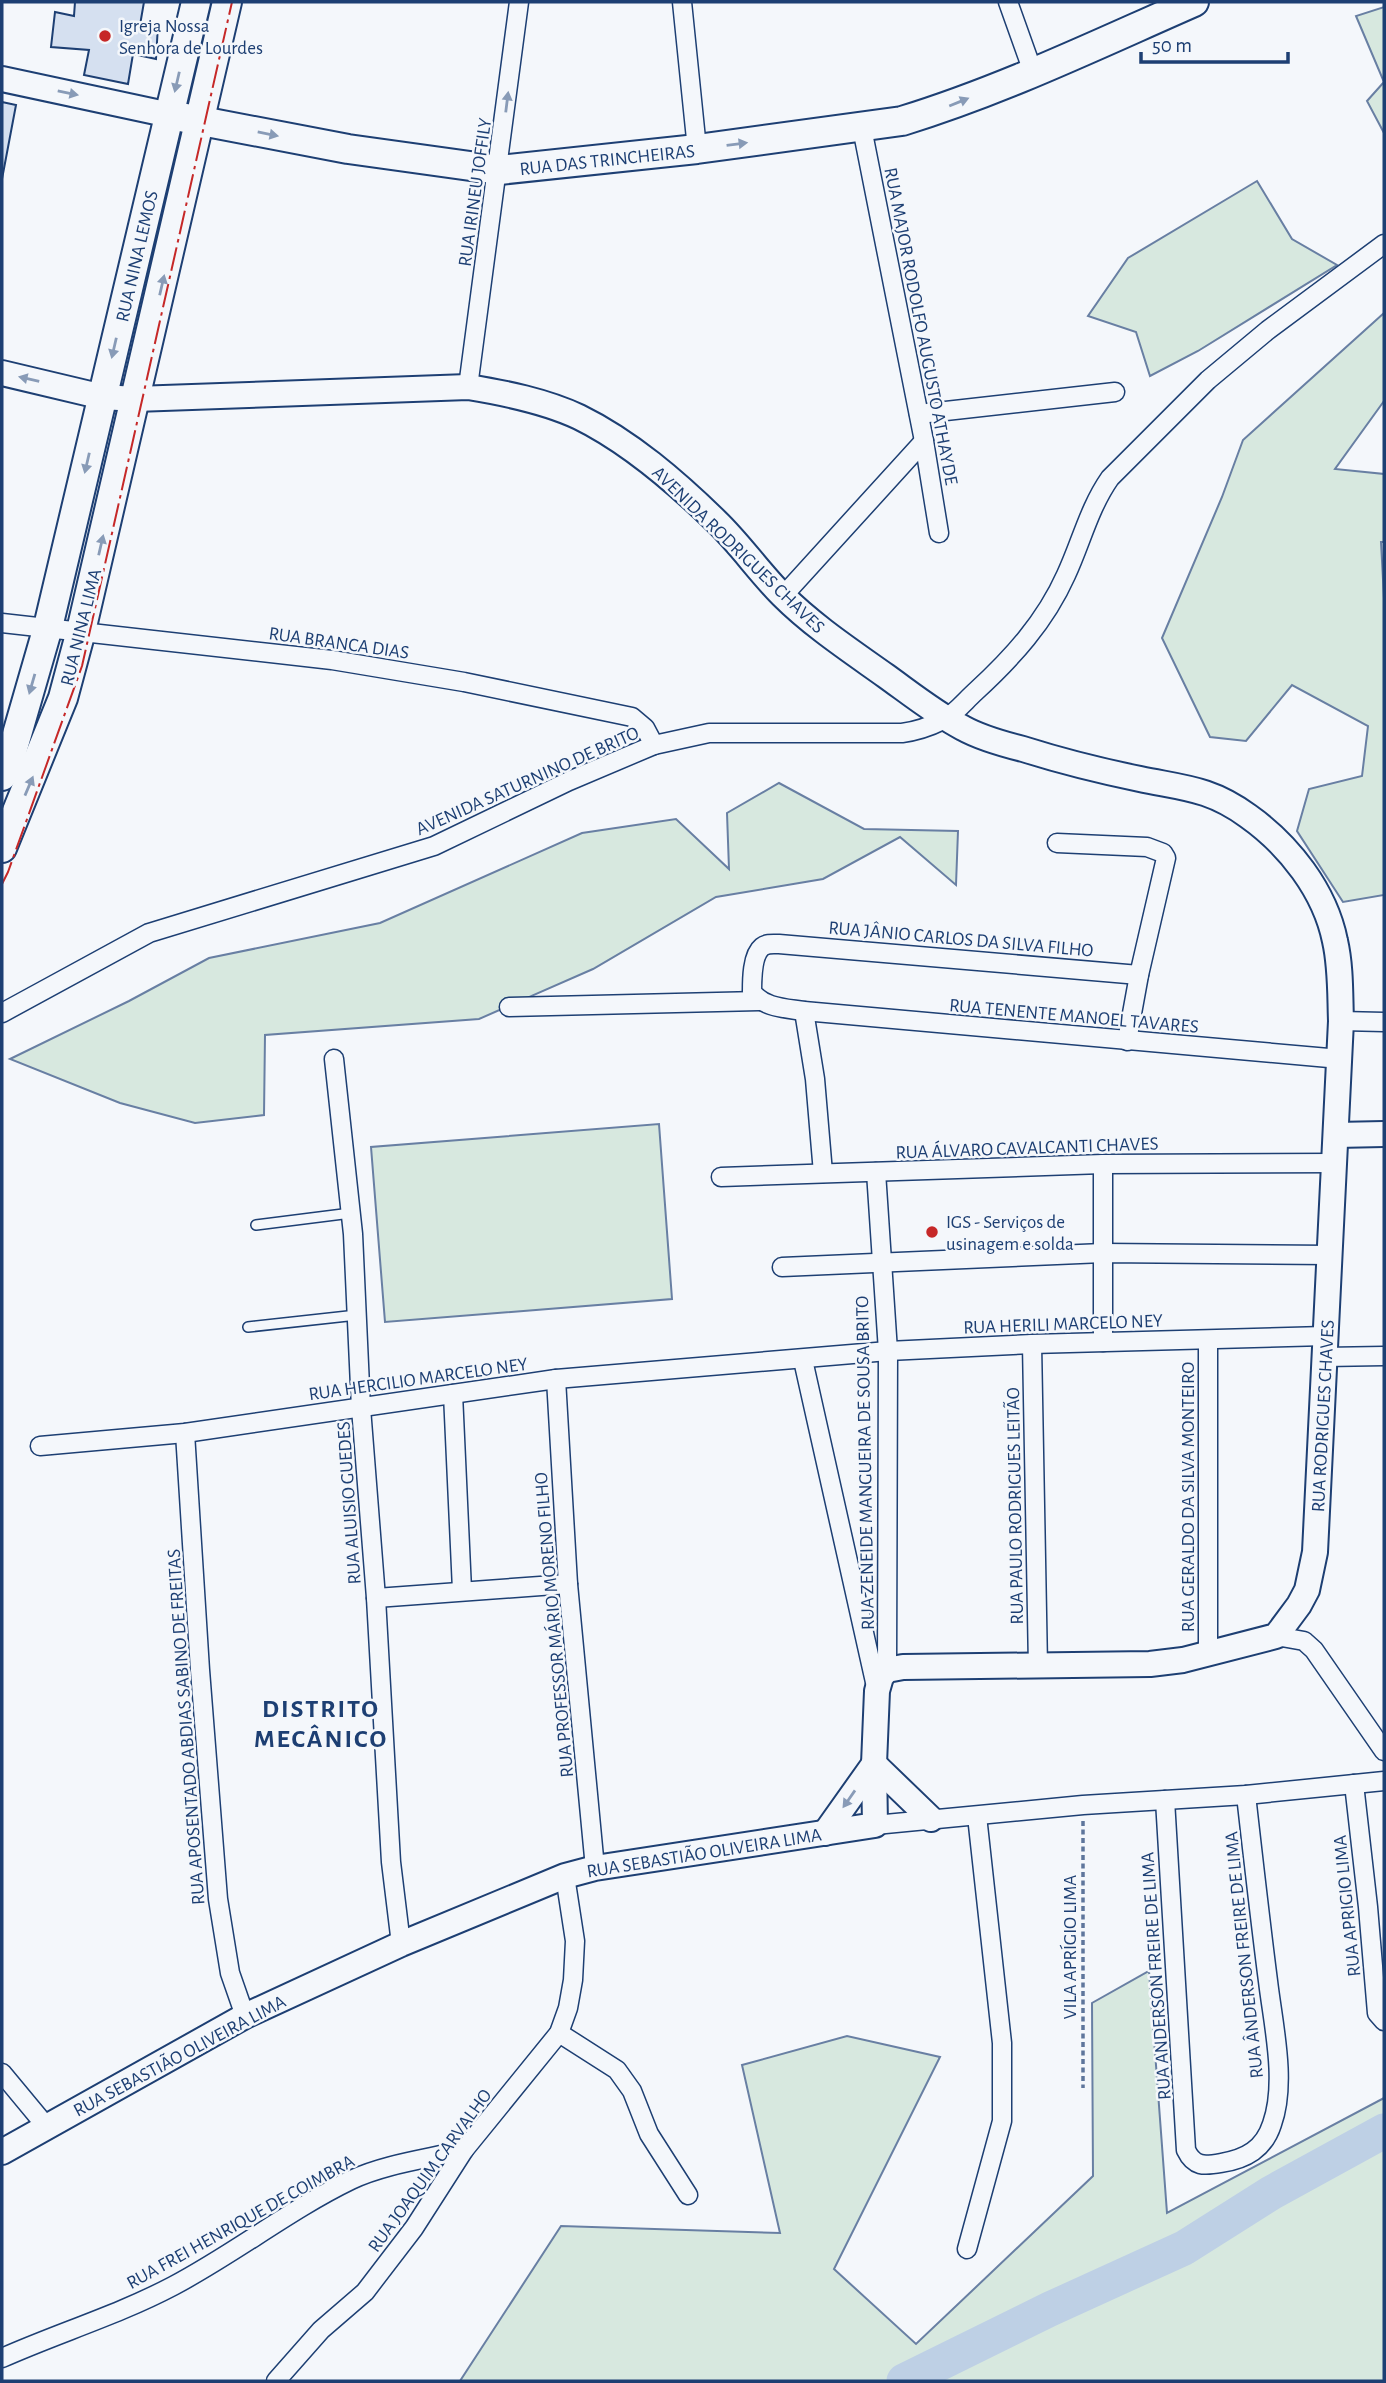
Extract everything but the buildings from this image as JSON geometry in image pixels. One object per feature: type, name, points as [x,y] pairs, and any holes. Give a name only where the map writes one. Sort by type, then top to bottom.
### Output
[{"type":"main road","name":"RUA NINA LEMOS","points":[[103,397],[196,2]]},
{"type":"main road","name":"RUA NINA LEMOS","points":[[135,399],[227,2]]},
{"type":"main road","name":"RUA DAS TRINCHEIRAS","points":[[170,115],[348,149],[499,170],[697,149],[902,121],[942,109],[1195,2]]},
{"type":"main road","name":"RUA NINA LIMA","points":[[2,776],[19,729],[48,627],[103,397]]},
{"type":"main road","name":"RUA NINA LIMA","points":[[2,848],[63,698],[135,399]]},
{"type":"street","name":"RUA IRINEU JOFFILY","points":[[468,387],[499,170],[519,2]]},
{"type":"street","points":[[682,2],[697,149]]},
{"type":"street","points":[[1008,2],[1033,72]]},
{"type":"street","name":"RUA DAS TRINCHEIRAS","points":[[2,79],[170,115]]},
{"type":"street","name":"RUA MAJOR RODOLFO AUGUSTO ATHAYDE","points":[[862,128],[919,414],[939,533]]},
{"type":"street","name":"AVENIDA SATURNINO DE BRITO","points":[[2,1013],[149,933],[434,846],[569,780],[654,746],[709,733],[902,733],[920,731],[946,719],[1004,665],[1031,635],[1066,575],[1082,531],[1100,492],[1110,478],[1208,380],[1268,330],[1384,244]]},
{"type":"street","points":[[2,373],[103,397]]},
{"type":"street","name":"AVENIDA RODRIGUES CHAVES","points":[[103,397],[135,399],[468,387],[496,392],[566,413],[632,447],[717,522],[783,596],[836,641],[946,719],[966,730],[1052,758],[1141,779],[1194,788],[1221,799],[1249,816],[1309,876],[1325,909],[1335,940],[1340,979],[1341,1021]]},
{"type":"street","points":[[919,414],[1115,392]]},
{"type":"street","points":[[783,596],[924,441]]},
{"type":"street","name":"RUA BRANCA DIAS","points":[[2,623],[332,660],[464,682],[632,717],[645,728],[654,746]]},
{"type":"street","points":[[1057,843],[1147,847],[1163,853],[1166,859],[1127,1041]]},
{"type":"street","name":"RUA JÂNIO CARLOS DA SILVA FILHO","points":[[759,1002],[752,992],[757,954],[760,948],[779,944],[1139,975]]},
{"type":"street","points":[[509,1007],[759,1002]]},
{"type":"street","name":"RUA TENENTE MANOEL TAVARES","points":[[759,1002],[804,1011],[1340,1059]]},
{"type":"street","points":[[804,1011],[815,1079],[823,1174]]},
{"type":"street","points":[[1341,1021],[1384,1022]]},
{"type":"street","name":"RUA RODRIGUES CHAVES","points":[[1276,1636],[1299,1605],[1312,1574],[1315,1552],[1341,1021]]},
{"type":"street","name":"RUA ALUISIO GUEDES","points":[[334,1059],[351,1213],[391,1862],[401,1944]]},
{"type":"street","points":[[1336,1135],[1384,1134]]},
{"type":"street","name":"RUA ÁLVARO CAVALCANTI CHAVES","points":[[721,1177],[1103,1164],[1334,1163]]},
{"type":"street","points":[[1103,1164],[1103,1342]]},
{"type":"street","name":"RUA ZENEIDE MANGUEIRA DE SOUSA BRITO","points":[[876,1172],[888,1351],[882,1681]]},
{"type":"street","points":[[782,1267],[1103,1253],[1330,1255]]},
{"type":"street","name":"RUA HERILI MARCELO NEY","points":[[803,1360],[888,1351],[1208,1340],[1325,1346],[1384,1356]]},
{"type":"street","name":"RUA GERALDO DA SILVA MONTEIRO","points":[[1208,1340],[1208,1653]]},
{"type":"street","name":"RUA PAULO RODRIGUES LEITÃO","points":[[1032,1344],[1038,1667]]},
{"type":"street","points":[[803,1360],[882,1681],[874,1764],[875,1825]]},
{"type":"street","name":"RUA HERCILIO MARCELO NEY","points":[[40,1446],[185,1433],[556,1379],[803,1360]]},
{"type":"street","name":"RUA PROFESSOR MÁRIO MORENO FILHO","points":[[556,1379],[568,1584],[595,1868]]},
{"type":"street","points":[[453,1394],[462,1590]]},
{"type":"street","name":"RUA APOSENTADO ABDIAS SABINO DE FREITAS","points":[[185,1433],[218,1899],[230,1973],[245,2016]]},
{"type":"street","points":[[376,1598],[568,1584]]},
{"type":"street","points":[[882,1681],[903,1667],[1150,1664],[1183,1660],[1276,1636],[1304,1641],[1314,1650],[1384,1751]]},
{"type":"street","points":[[874,1764],[931,1819]]},
{"type":"street","points":[[825,1833],[874,1764]]},
{"type":"street","name":"RUA SEBASTIÃO OLIVEIRA LIMA","points":[[2,2152],[245,2016],[401,1944],[565,1876],[595,1868],[875,1825],[1083,1805],[1246,1795],[1384,1782]]},
{"type":"street","name":"RUA APRIGIO LIMA","points":[[1354,1784],[1376,1903],[1377,2013],[1380,2020],[1384,2021]]},
{"type":"street","name":"RUA ÂNDERSON FREIRE DE LIMA","points":[[1186,2150],[1191,2160],[1199,2165],[1245,2159],[1267,2137],[1279,2093],[1246,1795]]},
{"type":"street","name":"RUA ANDERSON FREIRE DE LIMA","points":[[1165,1800],[1186,2150]]},
{"type":"street","points":[[967,2249],[1002,2121],[1002,2043],[977,1816]]},
{"type":"street","name":"RUA JOAQUIM CARVALHO","points":[[276,2381],[321,2330],[365,2292],[414,2228],[464,2150],[559,2033],[572,1989],[575,1954],[565,1876]]},
{"type":"street","points":[[559,2033],[617,2070],[632,2091],[649,2134],[688,2194]]},
{"type":"street","points":[[2,2073],[46,2126]]},
{"type":"street","name":"RUA FREI HENRIQUE DE COIMBRA","points":[[2,2358],[116,2313],[170,2287],[353,2179],[392,2166],[464,2150]]},
{"type":"lane","points":[[256,1225],[351,1213]]},
{"type":"lane","points":[[248,1327],[357,1315]]},
{"type":"path","name":"VILA APRÍGIO LIMA","points":[[1083,1805],[1083,2088]]},
{"type":"shaded area","points":[[1384,7],[1384,82],[1356,16]]},
{"type":"shaded area","points":[[1384,82],[1384,133],[1367,101]]},
{"type":"shaded area","points":[[1257,181],[1292,239],[1337,265],[1198,351],[1150,376],[1136,332],[1088,316],[1128,258]]},
{"type":"shaded area","points":[[1384,313],[1384,401],[1335,469],[1384,474],[1384,542],[1381,542],[1384,598],[1384,895],[1343,902],[1297,831],[1309,789],[1362,776],[1368,726],[1292,685],[1246,741],[1210,737],[1162,638],[1222,497],[1243,440]]},
{"type":"shaded area","points":[[779,783],[864,829],[958,831],[956,885],[900,837],[823,879],[716,897],[593,969],[479,1019],[265,1035],[264,1115],[195,1123],[120,1103],[10,1059],[129,1001],[209,958],[380,923],[582,833],[676,819],[729,869],[727,813]]},
{"type":"shaded area","points":[[659,1124],[672,1299],[385,1322],[371,1147]]},
{"type":"shaded area","points":[[1149,1971],[1167,2213],[1384,2098],[1384,2381],[460,2381],[561,2226],[780,2233],[742,2065],[847,2036],[940,2057],[834,2269],[916,2344],[1093,2176],[1092,2003]]},
{"type":"waterway","points":[[904,2381],[1050,2309],[1184,2248],[1271,2193],[1384,2131]]},
{"type":"power","points":[[2,884],[82,666],[232,2]]},
{"type":"place","name":"Igreja Nossa Senhora de Lourdes","points":[[105,36]]},
{"type":"place","name":"IGS - Serviços de usinagem e solda","points":[[932,1232]]},
{"type":"district","name":"DISTRITO MECÂNICO","points":[[321,1723]]}]
